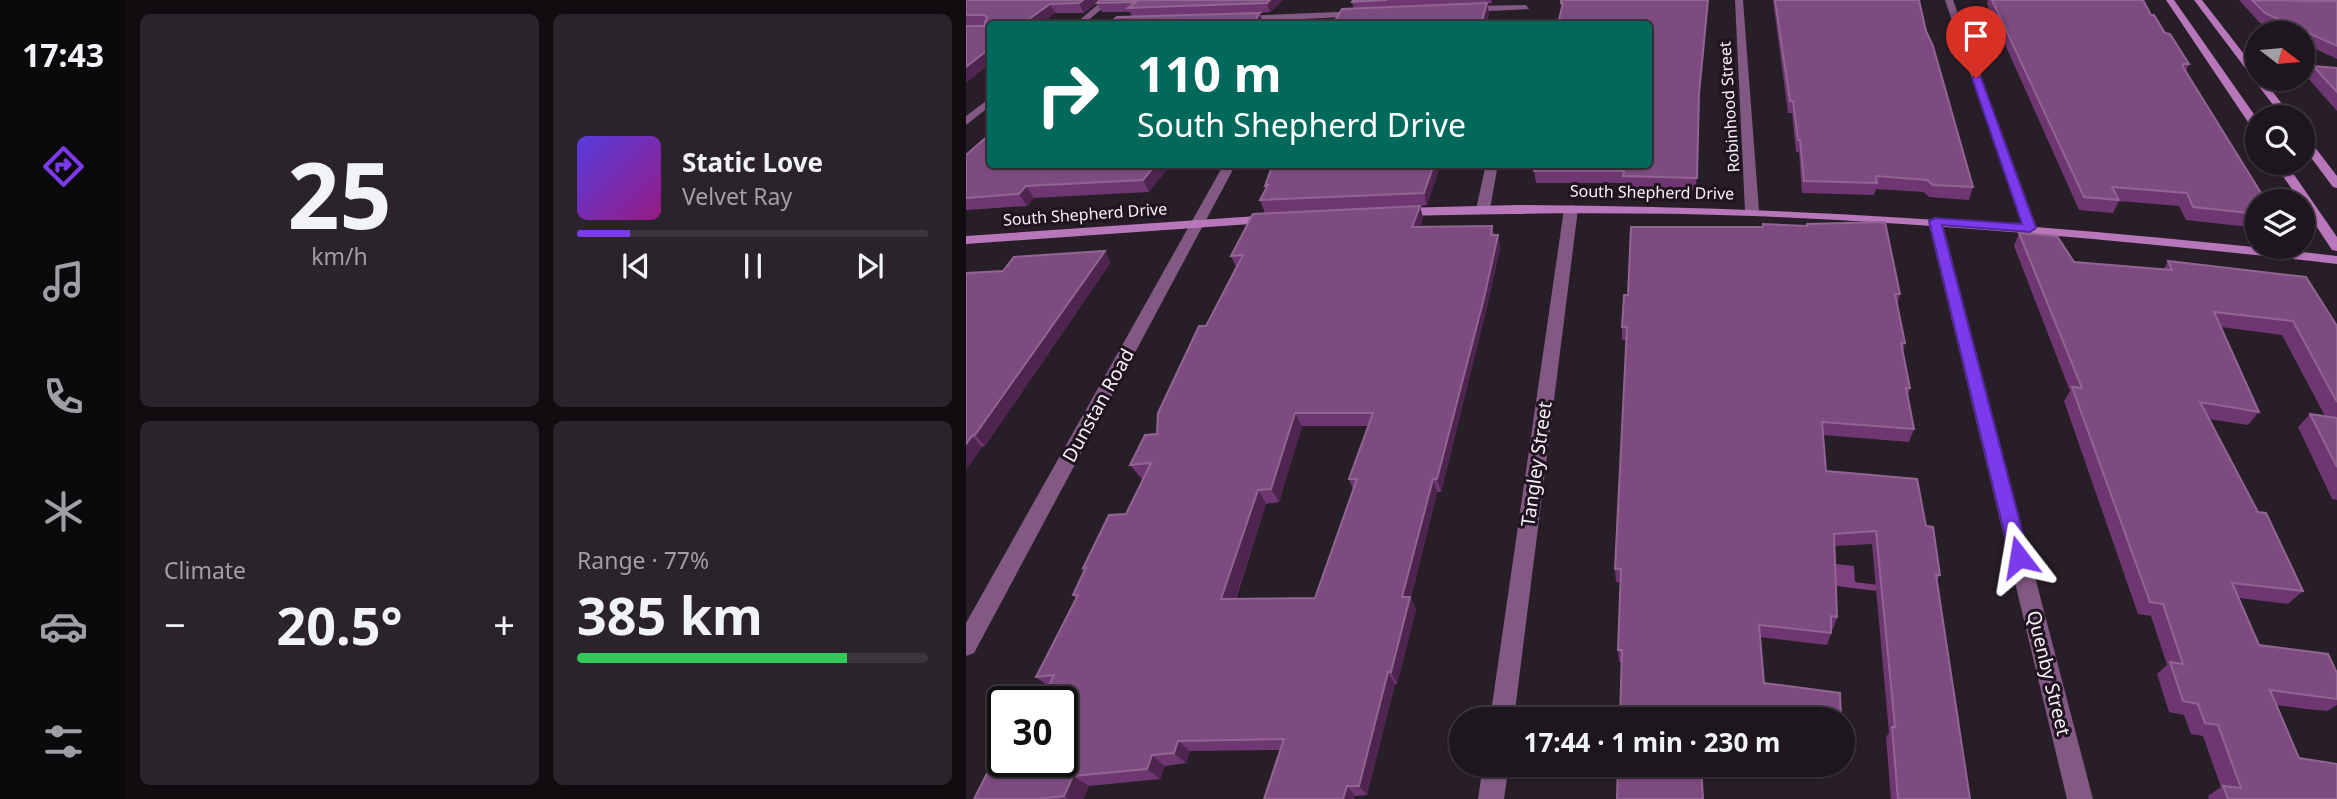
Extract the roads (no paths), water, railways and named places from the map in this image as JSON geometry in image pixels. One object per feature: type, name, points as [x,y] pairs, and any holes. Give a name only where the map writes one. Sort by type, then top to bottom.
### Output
[{"type":"main road","points":[[2170,0],[2245,111]]},
{"type":"main road","points":[[2198,0],[2245,62]]},
{"type":"main road","points":[[2267,91],[2278,105]]},
{"type":"main road","points":[[2315,155],[2337,184]]},
{"type":"main road","points":[[2288,175],[2337,247]]},
{"type":"main road","name":"South Shepherd Drive","points":[[1387,213],[1483,209],[1752,211],[2030,228],[2337,260]]},
{"type":"main road","name":"South Shepherd Drive","points":[[966,240],[1281,218]]},
{"type":"street","points":[[1083,21],[1108,0]]},
{"type":"street","name":"Robinhood Street","points":[[1739,0],[1752,211]]},
{"type":"street","points":[[1950,0],[2030,228]]},
{"type":"street","points":[[1460,10],[1527,7]]},
{"type":"street","points":[[1235,19],[1379,13]]},
{"type":"street","points":[[966,122],[987,104]]},
{"type":"street","name":"Dunstan Road","points":[[966,645],[1228,168]]},
{"type":"street","points":[[1483,209],[1491,168]]},
{"type":"street","name":"Tangley Street","points":[[1504,707],[1571,209]]},
{"type":"street","name":"Quenby Street","points":[[1935,221],[2080,799]]},
{"type":"street","points":[[1491,799],[1494,777]]}]
